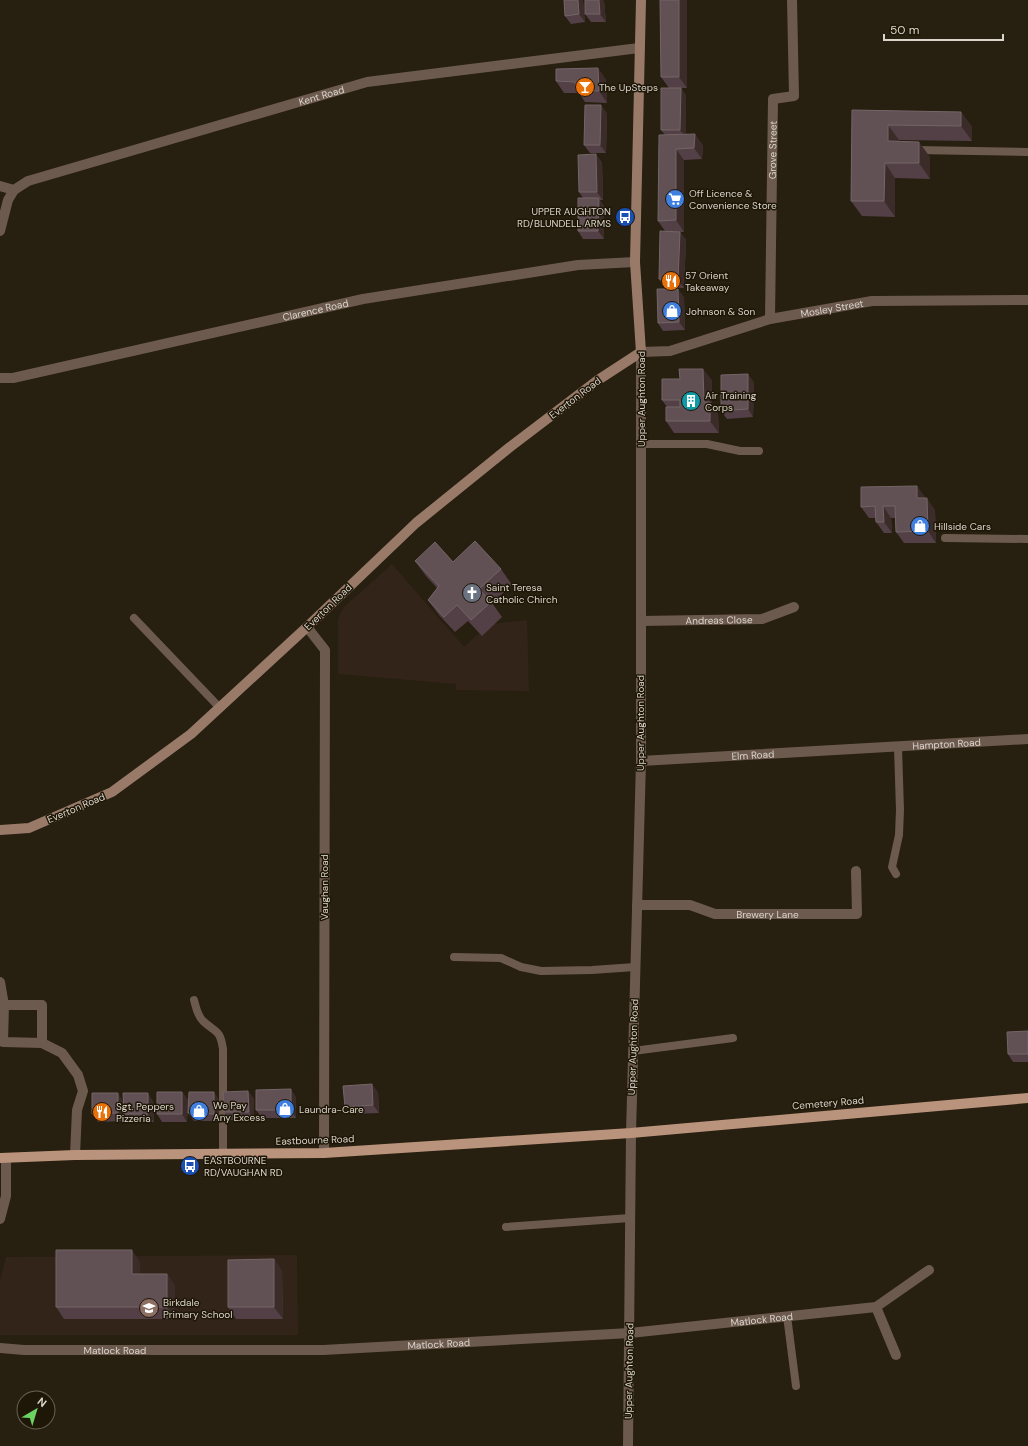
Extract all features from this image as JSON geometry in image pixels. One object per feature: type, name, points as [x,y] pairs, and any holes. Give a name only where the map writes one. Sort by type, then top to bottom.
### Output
[{"type":"main road","name":"Upper Aughton Road","points":[[641,0],[635,262],[641,352]]},
{"type":"main road","name":"Everton Road","points":[[0,830],[29,828],[112,792],[192,734],[416,523],[510,447],[598,380],[641,352]]},
{"type":"main road","name":"Cemetery Road","points":[[631,1133],[1028,1098]]},
{"type":"main road","name":"Eastbourne Road","points":[[3,1158],[75,1155],[324,1153],[631,1133]]},
{"type":"street","name":"Grove Street","points":[[770,319],[773,98],[794,96],[792,0]]},
{"type":"street","name":"Kent Road","points":[[14,190],[28,181],[367,82],[639,48]]},
{"type":"street","points":[[0,186],[14,190],[8,200],[0,231]]},
{"type":"street","name":"Clarence Road","points":[[0,378],[13,378],[363,299],[578,265],[635,262]]},
{"type":"street","name":"Mosley Street","points":[[641,352],[670,351],[770,319],[872,301],[1028,300]]},
{"type":"street","name":"Upper Aughton Road","points":[[628,1446],[631,1133],[640,761],[641,352]]},
{"type":"street","name":"Andreas Close","points":[[641,621],[762,619],[794,607]]},
{"type":"street","name":"Vaughan Road","points":[[307,627],[325,650],[324,1153]]},
{"type":"street","name":"Hampton Road","points":[[866,748],[1028,739]]},
{"type":"street","name":"Elm Road","points":[[640,761],[866,748]]},
{"type":"street","name":"Brewery Lane","points":[[637,905],[690,905],[715,914],[857,914],[856,871]]},
{"type":"street","points":[[0,982],[4,1006],[4,1042],[42,1044],[62,1053],[78,1075],[83,1091],[77,1110],[75,1155]]},
{"type":"street","points":[[4,1006],[42,1005],[42,1044]]},
{"type":"street","points":[[0,1219],[6,1196],[3,1158]]},
{"type":"street","points":[[896,1354],[876,1307],[929,1270]]},
{"type":"street","name":"Matlock Road","points":[[0,1348],[24,1350],[323,1350],[630,1332],[876,1307]]},
{"type":"lane","points":[[914,150],[1028,152]]},
{"type":"lane","points":[[641,444],[707,444],[740,451],[760,451]]},
{"type":"lane","points":[[945,538],[1028,539]]},
{"type":"lane","points":[[134,618],[220,708]]},
{"type":"lane","points":[[896,874],[892,867],[899,829],[900,810],[898,747]]},
{"type":"lane","points":[[454,957],[501,958],[521,967],[541,971],[635,967]]},
{"type":"lane","points":[[194,1000],[198,1013],[203,1020],[216,1030],[221,1037],[223,1154]]},
{"type":"lane","points":[[633,1051],[733,1038]]},
{"type":"lane","points":[[506,1227],[630,1218]]},
{"type":"lane","points":[[787,1316],[796,1386]]},
{"type":"shaded area","points":[[392,564],[464,647],[489,624],[527,620],[529,691],[456,690],[456,684],[338,674],[338,620],[340,614],[344,607]]},
{"type":"shaded area","name":"Birkdale Primary School","points":[[297,1255],[298,1335],[0,1335],[0,1280],[6,1257]]},
{"type":"building","points":[[564,0],[578,0],[579,14],[565,16]]},
{"type":"building","points":[[585,0],[599,0],[600,14],[585,14]]},
{"type":"building","points":[[660,0],[679,0],[679,77],[661,77]]},
{"type":"building","points":[[598,68],[599,91],[576,90],[575,82],[556,81],[556,69]]},
{"type":"building","points":[[661,88],[681,88],[680,130],[661,130]]},
{"type":"building","points":[[585,105],[601,105],[600,145],[584,145]]},
{"type":"building","points":[[852,110],[961,112],[961,126],[888,125],[888,141],[919,142],[919,163],[885,163],[884,201],[851,201]]},
{"type":"building","points":[[695,134],[694,148],[676,149],[676,220],[658,221],[659,135]]},
{"type":"building","points":[[596,154],[597,192],[579,192],[578,155]]},
{"type":"building","points":[[578,198],[599,198],[598,231],[578,231]]},
{"type":"building","points":[[660,231],[680,232],[678,280],[659,279]]},
{"type":"building","points":[[657,289],[678,289],[679,322],[658,323]]},
{"type":"building","points":[[679,369],[703,369],[704,402],[710,402],[710,421],[666,421],[666,407],[680,407],[680,400],[662,400],[662,379],[680,379]]},
{"type":"building","points":[[748,374],[748,409],[721,411],[721,375]]},
{"type":"building","points":[[917,486],[917,498],[927,498],[928,531],[896,532],[895,506],[883,506],[884,522],[876,522],[875,506],[861,507],[861,487]]},
{"type":"building","name":"Saint Teresa Catholic Chirch","points":[[475,541],[501,569],[479,589],[491,602],[471,620],[457,605],[444,617],[428,600],[439,586],[415,561],[435,542],[453,562]]},
{"type":"building","points":[[1028,1031],[1028,1054],[1008,1054],[1007,1032]]},
{"type":"building","points":[[372,1084],[373,1105],[345,1107],[343,1086]]},
{"type":"building","points":[[291,1089],[291,1110],[256,1110],[256,1090]]},
{"type":"building","points":[[248,1091],[249,1112],[224,1112],[223,1092]]},
{"type":"building","points":[[157,1092],[182,1092],[182,1114],[157,1114]]},
{"type":"building","points":[[189,1092],[214,1092],[214,1114],[188,1113]]},
{"type":"building","points":[[92,1093],[118,1093],[118,1113],[92,1114]]},
{"type":"building","points":[[123,1093],[148,1093],[148,1114],[124,1114]]},
{"type":"building","points":[[56,1250],[132,1250],[132,1274],[167,1274],[167,1307],[56,1307]]},
{"type":"building","points":[[274,1259],[274,1307],[228,1307],[228,1260]]},
{"type":"place","name":"The UpSteps","points":[[585,87]]},
{"type":"place","name":"Off Licence & Convenience Store","points":[[675,199]]},
{"type":"place","name":"UPPER AUGHTON RD/BLUNDELL ARMS","points":[[625,217]]},
{"type":"place","name":"57 Orient Takeaway","points":[[671,281]]},
{"type":"place","name":"Johnson & Son","points":[[672,311]]},
{"type":"place","name":"Air Training Corps","points":[[691,401]]},
{"type":"place","name":"Hillside Cars","points":[[920,526]]},
{"type":"place","name":"Saint Teresa Catholic Chirch","points":[[472,593]]},
{"type":"place","name":"Laundra-Care","points":[[285,1109]]},
{"type":"place","name":"We Pay Any Excess","points":[[199,1111]]},
{"type":"place","name":"Sgt. Peppers Pizzeria","points":[[102,1112]]},
{"type":"place","name":"EASTBOURNE RD/VAUGHAN RD","points":[[190,1166]]},
{"type":"place","name":"Birkdale Primary School","points":[[149,1308]]}]
